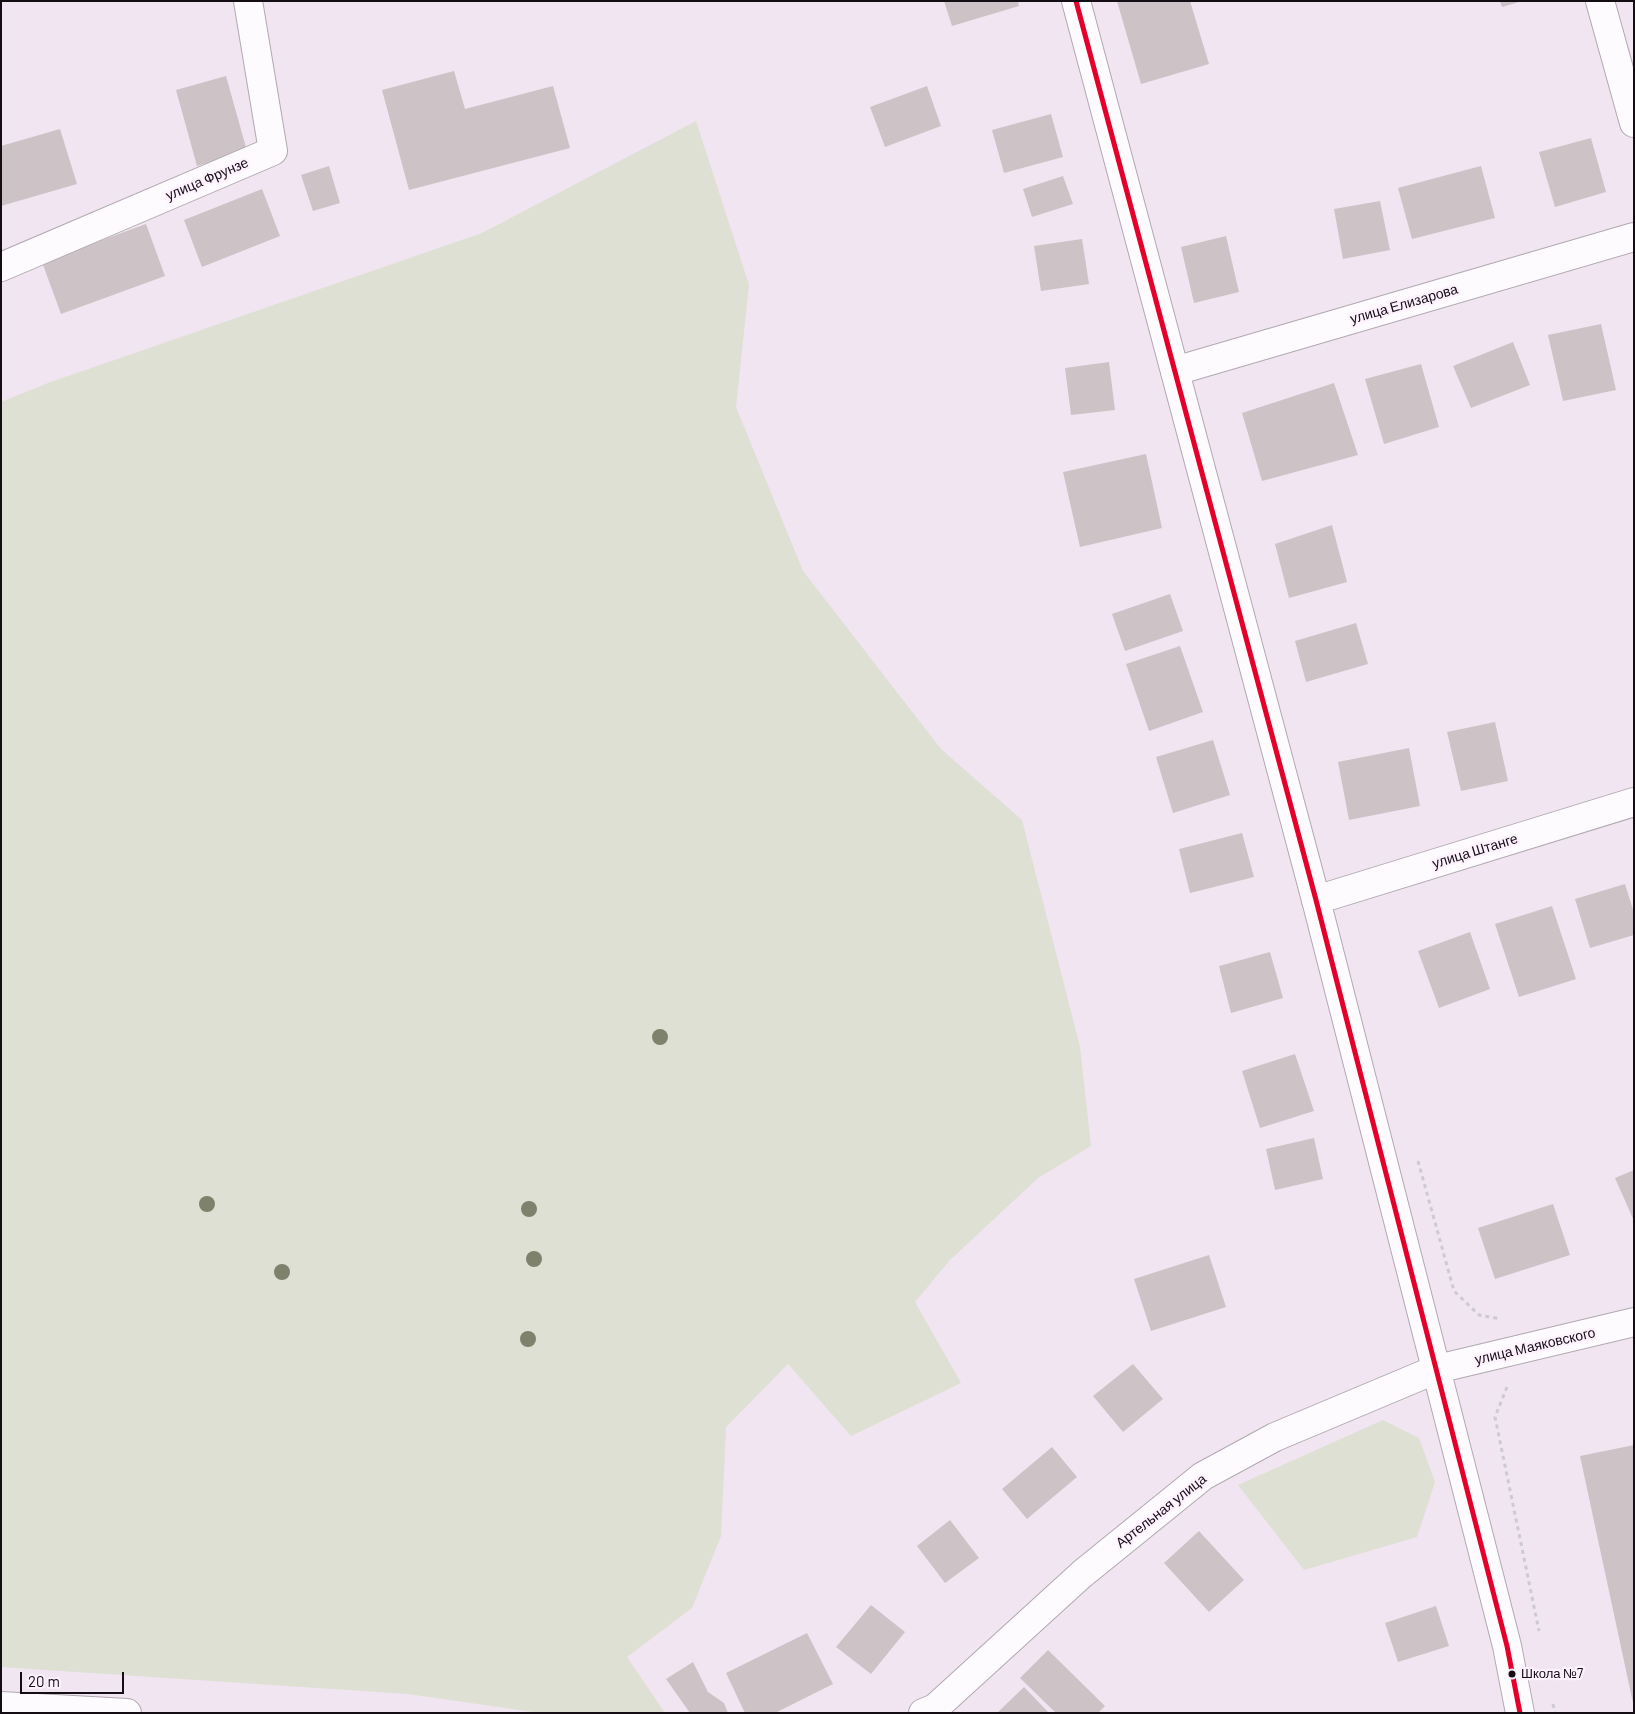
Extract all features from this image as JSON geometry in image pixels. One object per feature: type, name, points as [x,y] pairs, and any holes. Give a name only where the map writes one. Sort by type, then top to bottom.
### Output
[{"type":"street","name":"улица Фрунзе","points":[[1,267],[273,151],[248,1]]},
{"type":"street","points":[[1076,1],[1316,900],[1507,1646],[1520,1713]]},
{"type":"street","points":[[1600,1],[1634,123]]},
{"type":"street","name":"улица Елизарова","points":[[1175,371],[1634,237]]},
{"type":"street","name":"улица Штанге","points":[[1316,900],[1634,802]]},
{"type":"street","name":"улица Маяковского","points":[[1437,1369],[1634,1322]]},
{"type":"street","name":"Артельная улица","points":[[923,1713],[935,1708],[1082,1574],[1203,1476],[1275,1437],[1437,1369]]},
{"type":"street","points":[[1,1706],[127,1713]]},
{"type":"path","points":[[1417,1158],[1454,1291],[1479,1315],[1503,1320]]},
{"type":"path","points":[[1512,1382],[1505,1388],[1496,1417],[1540,1636]]},
{"type":"path","points":[[1553,1703],[1555,1713]]},
{"type":"shaded area","points":[[696,121],[749,285],[736,407],[803,571],[941,749],[1022,820],[1080,1047],[1091,1146],[1038,1178],[949,1261],[915,1302],[961,1383],[851,1436],[788,1364],[726,1427],[721,1536],[692,1608],[627,1657],[665,1713],[540,1713],[408,1694],[1,1667],[1,402],[48,383],[482,233]]},
{"type":"shaded area","points":[[1383,1420],[1419,1438],[1435,1482],[1417,1537],[1304,1570],[1238,1485]]},
{"type":"building","points":[[944,1],[1018,1],[1019,6],[952,26]]},
{"type":"building","points":[[1117,1],[1190,1],[1209,64],[1141,84]]},
{"type":"building","points":[[1500,1],[1519,1],[1519,2],[1502,7]]},
{"type":"building","points":[[454,71],[465,109],[553,86],[570,148],[409,190],[382,90]]},
{"type":"building","points":[[226,76],[247,151],[197,166],[176,90]]},
{"type":"building","points":[[927,86],[941,126],[885,147],[870,107]]},
{"type":"building","points":[[1051,114],[1063,157],[1004,173],[992,130]]},
{"type":"building","points":[[60,129],[77,184],[1,206],[1,146]]},
{"type":"building","points":[[1591,138],[1606,192],[1555,207],[1539,152]]},
{"type":"building","points":[[329,166],[340,203],[313,211],[301,175]]},
{"type":"building","points":[[1481,166],[1495,218],[1412,239],[1398,188]]},
{"type":"building","points":[[1063,176],[1073,204],[1032,217],[1023,189]]},
{"type":"building","points":[[262,189],[280,236],[202,267],[184,220]]},
{"type":"building","points":[[1380,201],[1390,250],[1343,259],[1334,209]]},
{"type":"building","points":[[146,224],[165,276],[61,314],[42,262]]},
{"type":"building","points":[[1226,236],[1239,292],[1194,303],[1181,247]]},
{"type":"building","points":[[1082,239],[1089,284],[1041,291],[1034,246]]},
{"type":"building","points":[[1601,324],[1616,390],[1563,401],[1548,335]]},
{"type":"building","points":[[1513,342],[1530,385],[1471,408],[1453,366]]},
{"type":"building","points":[[1109,362],[1115,410],[1071,415],[1065,368]]},
{"type":"building","points":[[1421,364],[1439,427],[1384,444],[1365,379]]},
{"type":"building","points":[[1334,383],[1358,455],[1262,481],[1242,413]]},
{"type":"building","points":[[1146,454],[1162,528],[1080,547],[1063,472]]},
{"type":"building","points":[[1332,525],[1347,582],[1289,598],[1275,544]]},
{"type":"building","points":[[1170,594],[1183,631],[1125,651],[1112,614]]},
{"type":"building","points":[[1356,623],[1368,664],[1306,682],[1295,641]]},
{"type":"building","points":[[1180,646],[1203,712],[1149,731],[1126,664]]},
{"type":"building","points":[[1495,722],[1508,781],[1461,791],[1447,732]]},
{"type":"building","points":[[1213,740],[1230,795],[1173,813],[1156,757]]},
{"type":"building","points":[[1409,748],[1420,806],[1349,820],[1338,762]]},
{"type":"building","points":[[1242,833],[1254,877],[1190,893],[1179,849]]},
{"type":"building","points":[[1625,884],[1634,913],[1634,935],[1590,948],[1575,899]]},
{"type":"building","points":[[1552,906],[1576,979],[1519,997],[1495,924]]},
{"type":"building","points":[[1470,932],[1490,989],[1439,1008],[1418,951]]},
{"type":"building","points":[[1270,952],[1283,998],[1231,1013],[1219,966]]},
{"type":"building","points":[[1295,1054],[1314,1111],[1260,1128],[1242,1071]]},
{"type":"building","points":[[1314,1138],[1323,1179],[1275,1190],[1266,1149]]},
{"type":"building","points":[[1634,1170],[1634,1221],[1615,1178]]},
{"type":"building","points":[[1553,1204],[1570,1255],[1495,1279],[1478,1228]]},
{"type":"building","points":[[1209,1255],[1226,1307],[1151,1331],[1134,1279]]},
{"type":"building","points":[[1133,1364],[1163,1399],[1123,1432],[1093,1396]]},
{"type":"building","points":[[1634,1445],[1634,1703],[1633,1703],[1580,1456]]},
{"type":"building","points":[[1052,1447],[1077,1477],[1027,1519],[1002,1489]]},
{"type":"building","points":[[950,1520],[979,1558],[945,1583],[917,1546]]},
{"type":"building","points":[[1199,1531],[1244,1580],[1209,1612],[1164,1563]]},
{"type":"building","points":[[871,1605],[905,1632],[871,1674],[836,1647]]},
{"type":"building","points":[[1436,1606],[1449,1646],[1398,1662],[1385,1623]]},
{"type":"building","points":[[807,1633],[833,1684],[775,1713],[745,1713],[726,1673]]},
{"type":"building","points":[[1048,1650],[1105,1706],[1098,1713],[1056,1713],[1020,1678]]},
{"type":"building","points":[[693,1662],[708,1692],[724,1703],[728,1713],[690,1713],[666,1679]]},
{"type":"building","points":[[1024,1687],[1049,1713],[997,1713]]},
{"type":"transit line","points":[[1076,1],[1316,900],[1507,1646],[1520,1713]]},
{"type":"place","name":"Школа №7","points":[[1512,1674]]}]
